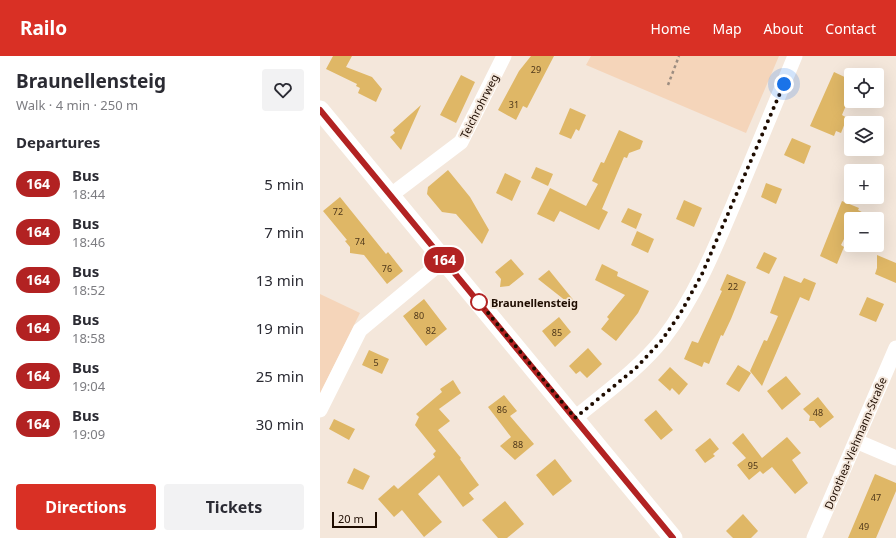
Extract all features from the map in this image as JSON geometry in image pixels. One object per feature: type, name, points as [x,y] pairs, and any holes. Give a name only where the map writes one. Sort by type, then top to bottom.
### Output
[{"type":"street","name":"Teichrohrweg","points":[[391,195],[461,142],[504,56]]},
{"type":"street","points":[[575,418],[636,368],[662,340],[680,314],[698,284],[795,56]]},
{"type":"street","points":[[320,110],[673,538]]},
{"type":"street","points":[[320,410],[360,330],[444,260]]},
{"type":"street","name":"Dorothea-Viehmann-Straße","points":[[814,538],[896,348]]},
{"type":"street","points":[[856,441],[896,458]]},
{"type":"path","points":[[668,85],[679,56]]},
{"type":"shaded area","points":[[591,56],[779,56],[746,133],[586,65]]},
{"type":"shaded area","points":[[320,294],[360,313],[320,394]]},
{"type":"building","points":[[333,56],[352,56],[346,67],[372,77],[382,89],[376,102],[358,93],[360,88],[356,86],[357,84],[326,69]]},
{"type":"building","points":[[531,56],[554,56],[527,108],[523,106],[516,120],[498,110],[519,71]]},
{"type":"building","points":[[834,72],[844,77],[845,108],[842,115],[844,116],[844,126],[841,133],[836,131],[834,136],[810,126]]},
{"type":"building","points":[[461,75],[475,82],[456,123],[440,115]]},
{"type":"building","points":[[421,105],[401,150],[390,137],[395,133],[393,130]]},
{"type":"building","points":[[570,108],[586,115],[579,131],[576,129],[571,139],[559,134]]},
{"type":"building","points":[[619,130],[643,141],[640,149],[629,153],[627,158],[624,157],[602,209],[608,212],[599,230],[560,211],[554,222],[537,214],[550,188],[586,206],[598,184],[592,181],[601,162],[604,163]]},
{"type":"building","points":[[792,138],[811,146],[804,164],[784,155]]},
{"type":"building","points":[[536,167],[553,174],[548,186],[531,178]]},
{"type":"building","points":[[448,170],[470,197],[489,230],[482,244],[456,214],[442,212],[427,194],[428,187]]},
{"type":"building","points":[[505,173],[521,181],[512,201],[496,193]]},
{"type":"building","points":[[766,183],[782,189],[776,204],[761,197]]},
{"type":"building","points":[[340,197],[386,254],[388,252],[403,271],[387,284],[364,255],[350,253],[350,247],[345,241],[347,240],[323,211]]},
{"type":"building","points":[[684,200],[702,208],[694,227],[676,219]]},
{"type":"building","points":[[842,201],[844,202],[844,204],[849,204],[859,208],[858,210],[862,212],[844,212],[844,239],[841,245],[844,247],[837,264],[820,256]]},
{"type":"building","points":[[628,208],[642,214],[636,229],[621,222]]},
{"type":"building","points":[[637,231],[654,239],[648,253],[631,245]]},
{"type":"building","points":[[764,252],[777,258],[769,274],[756,268]]},
{"type":"building","points":[[877,255],[896,263],[896,283],[875,274],[877,268]]},
{"type":"building","points":[[511,259],[524,274],[509,286],[500,287],[501,279],[495,272]]},
{"type":"building","points":[[602,264],[618,272],[617,276],[649,291],[638,313],[616,341],[601,329],[609,319],[607,317],[625,295],[595,280]]},
{"type":"building","points":[[549,270],[575,302],[571,305],[538,279]]},
{"type":"building","points":[[727,274],[746,282],[731,319],[723,336],[721,335],[709,364],[704,362],[702,367],[684,359],[692,341],[698,343],[722,291],[720,290]]},
{"type":"building","points":[[784,276],[801,283],[804,278],[816,283],[809,301],[800,297],[762,386],[750,371],[764,340],[767,341],[778,316],[770,313]]},
{"type":"building","points":[[867,297],[884,304],[876,322],[859,315]]},
{"type":"building","points":[[424,299],[447,329],[426,346],[403,316]]},
{"type":"building","points":[[559,317],[571,332],[555,347],[542,331]]},
{"type":"building","points":[[588,348],[602,364],[587,378],[580,371],[576,374],[569,366]]},
{"type":"building","points":[[369,350],[389,359],[382,374],[362,365]]},
{"type":"building","points":[[738,365],[751,373],[739,392],[726,384]]},
{"type":"building","points":[[670,367],[688,384],[679,395],[672,388],[670,391],[658,380]]},
{"type":"building","points":[[786,376],[801,394],[782,410],[767,391]]},
{"type":"building","points":[[453,380],[461,393],[439,409],[450,421],[438,430],[461,458],[460,459],[479,485],[469,493],[474,499],[463,507],[439,475],[418,494],[442,522],[424,537],[402,510],[394,517],[378,499],[394,485],[398,489],[435,457],[433,454],[436,451],[415,425],[419,417],[416,414],[442,392],[440,389]]},
{"type":"building","points":[[504,395],[517,411],[510,416],[534,444],[515,460],[500,446],[511,437],[488,407]]},
{"type":"building","points":[[818,397],[834,417],[820,428],[814,421],[809,421],[810,416],[803,409]]},
{"type":"building","points":[[656,410],[673,430],[661,440],[644,420]]},
{"type":"building","points":[[334,419],[355,429],[349,440],[329,429]]},
{"type":"building","points":[[743,433],[762,458],[787,437],[801,453],[792,460],[808,483],[795,494],[772,467],[763,474],[760,471],[749,480],[737,465],[746,458],[732,443]]},
{"type":"building","points":[[710,438],[719,449],[713,454],[715,456],[705,463],[695,450]]},
{"type":"building","points":[[555,459],[572,481],[553,496],[536,475]]},
{"type":"building","points":[[354,468],[370,476],[363,490],[347,483]]},
{"type":"building","points":[[875,474],[896,483],[896,491],[876,538],[848,538]]},
{"type":"building","points":[[505,501],[524,524],[507,538],[498,538],[482,520]]},
{"type":"building","points":[[743,514],[758,531],[751,538],[733,538],[726,531]]},
{"type":"bus line","name":"164","points":[[320,110],[673,538]]},
{"type":"place","name":"Braunellensteig","points":[[479,302]]},
{"type":"route","points":[[479,302],[575,418],[636,368],[662,340],[680,314],[698,284],[726,222],[784,84]]}]
